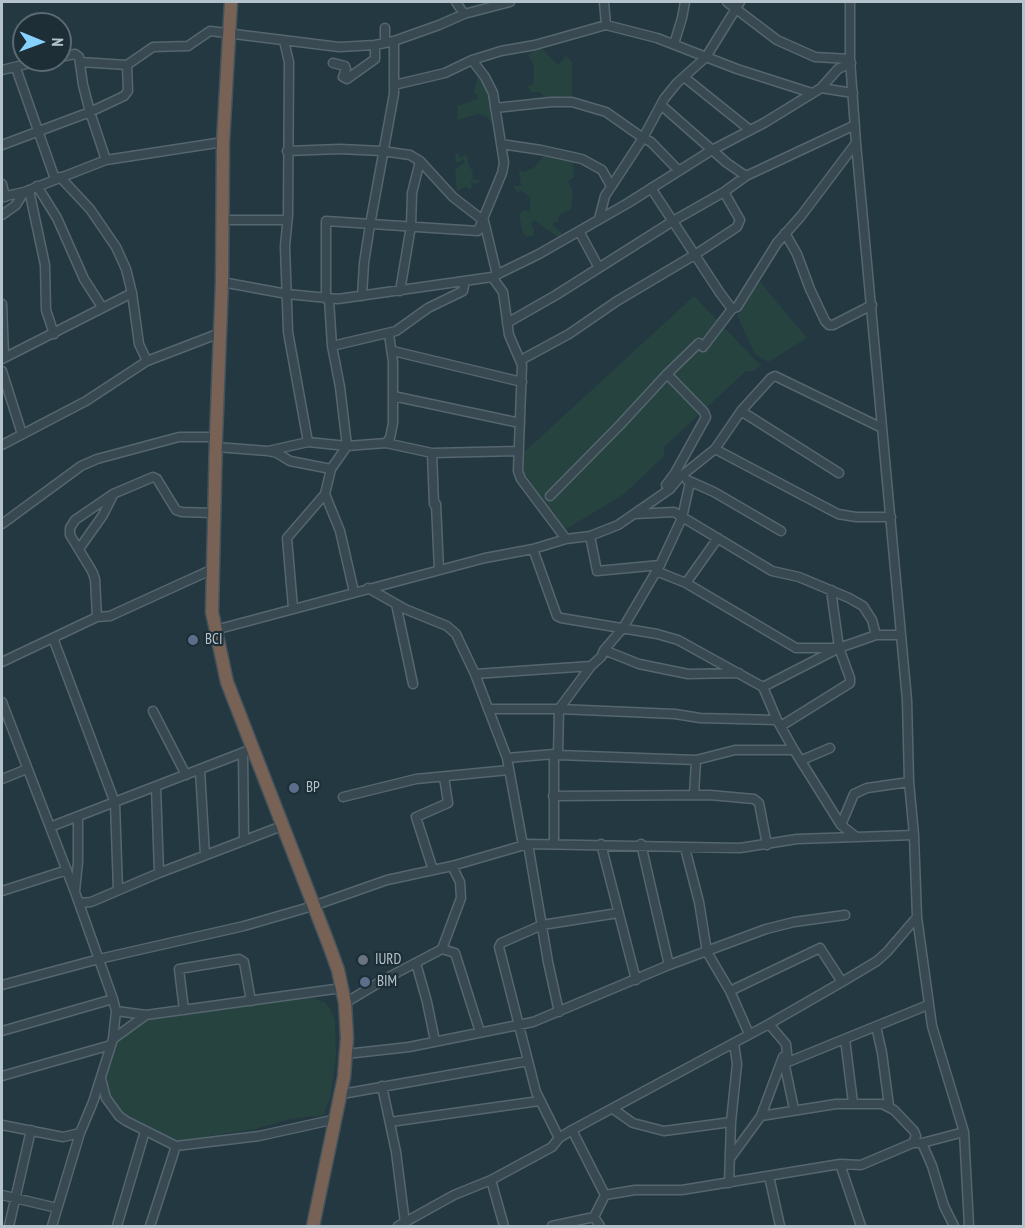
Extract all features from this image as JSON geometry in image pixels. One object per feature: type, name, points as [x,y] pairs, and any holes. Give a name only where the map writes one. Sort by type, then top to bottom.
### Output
[{"type":"highway","points":[[231,2],[224,142],[212,612],[214,630],[227,682],[248,751],[282,826],[334,957],[345,1003],[346,1054],[342,1094],[313,1227]]},
{"type":"street","points":[[456,2],[464,14]]},
{"type":"street","points":[[80,62],[127,65],[153,47],[188,46],[210,31],[339,47],[375,45],[439,25],[464,14],[509,2]]},
{"type":"street","points":[[604,2],[606,25]]},
{"type":"street","points":[[674,44],[680,29],[685,2]]},
{"type":"street","points":[[727,2],[738,5],[777,40],[815,57],[850,61]]},
{"type":"street","points":[[850,2],[850,61],[856,143],[907,700],[917,916],[932,1026],[964,1132],[969,1227]]},
{"type":"street","points":[[599,219],[602,203],[611,186],[643,138],[670,91],[706,57],[738,5]]},
{"type":"street","points":[[394,85],[445,73],[472,60],[501,51],[535,45],[606,25],[657,38],[737,69],[812,93]]},
{"type":"street","points":[[362,296],[364,263],[394,85],[385,28]]},
{"type":"street","points":[[284,41],[289,63],[285,246],[289,338],[308,442]]},
{"type":"street","points":[[338,86],[375,59],[375,45]]},
{"type":"street","points":[[72,55],[78,54],[90,112],[106,160]]},
{"type":"street","points":[[293,608],[287,538],[324,494],[331,469],[347,446],[327,299],[326,221],[478,231],[484,221],[504,163],[490,86],[472,60]]},
{"type":"street","points":[[222,282],[327,299],[400,291],[495,276],[579,231],[712,150],[812,93],[850,61]]},
{"type":"street","points":[[333,63],[345,66],[343,77],[347,79]]},
{"type":"street","points":[[2,145],[90,112],[127,94],[127,65]]},
{"type":"street","points":[[17,72],[37,132],[58,178],[84,202],[111,238],[121,257],[132,293],[140,344],[147,361]]},
{"type":"street","points":[[684,77],[750,130]]},
{"type":"street","points":[[820,88],[853,93]]},
{"type":"street","points":[[495,108],[572,102],[606,112],[651,142],[679,171]]},
{"type":"street","points":[[661,105],[712,150],[746,176]]},
{"type":"street","points":[[507,323],[556,295],[673,220],[724,192],[746,176],[855,125]]},
{"type":"street","points":[[2,184],[3,197],[106,160],[224,142]]},
{"type":"street","points":[[550,496],[667,374],[699,344],[703,346],[732,309],[736,308],[785,233],[856,143]]},
{"type":"street","points":[[501,144],[582,159],[602,170],[611,186]]},
{"type":"street","points":[[287,151],[382,151],[410,155],[420,161],[453,197],[484,221],[495,276],[505,299],[509,335],[521,360],[518,471],[521,479],[566,539]]},
{"type":"street","points":[[400,291],[411,226],[412,193],[420,161]]},
{"type":"street","points":[[651,188],[732,309]]},
{"type":"street","points":[[2,215],[16,205],[30,189]]},
{"type":"street","points":[[30,189],[57,218],[84,279],[102,308]]},
{"type":"street","points":[[30,189],[45,265],[46,310],[54,334]]},
{"type":"street","points":[[521,360],[562,338],[627,295],[696,254],[740,223],[724,192]]},
{"type":"street","points":[[222,220],[287,220]]},
{"type":"street","points":[[579,231],[599,268]]},
{"type":"street","points":[[785,233],[798,254],[810,289],[829,325],[872,305]]},
{"type":"street","points":[[332,346],[389,334],[428,308],[463,291],[465,281]]},
{"type":"street","points":[[2,304],[3,358],[132,293]]},
{"type":"street","points":[[2,445],[86,401],[147,361],[220,333]]},
{"type":"street","points":[[386,443],[392,431],[393,396],[393,351],[389,334]]},
{"type":"street","points":[[393,351],[522,382]]},
{"type":"street","points":[[2,371],[22,434]]},
{"type":"street","points":[[665,492],[666,484],[675,474],[706,417],[704,412],[667,374]]},
{"type":"street","points":[[214,630],[485,558],[533,549],[566,539],[590,536],[618,525],[665,492],[715,449],[741,411],[771,378],[776,376],[882,428]]},
{"type":"street","points":[[393,396],[520,423]]},
{"type":"street","points":[[741,411],[839,472]]},
{"type":"street","points":[[2,524],[81,466],[97,459],[178,437],[277,453],[290,461],[331,469]]},
{"type":"street","points":[[268,452],[308,442],[347,446],[386,443],[432,453],[519,451]]},
{"type":"street","points":[[715,449],[838,514],[856,517],[891,517]]},
{"type":"street","points":[[432,453],[439,570]]},
{"type":"street","points":[[97,617],[95,579],[70,535],[70,528],[75,520],[113,494],[153,477],[157,478],[176,510],[214,513]]},
{"type":"street","points":[[680,477],[714,492],[781,531]]},
{"type":"street","points":[[554,844],[553,796],[559,709],[623,628],[658,568],[682,518],[690,482]]},
{"type":"street","points":[[79,549],[103,515],[113,494]]},
{"type":"street","points":[[324,494],[340,531],[354,592]]},
{"type":"street","points":[[633,514],[668,511],[677,514],[772,571],[798,577],[831,590],[863,606],[872,620],[876,635]]},
{"type":"street","points":[[590,536],[597,571],[658,568],[796,648],[840,648]]},
{"type":"street","points":[[687,583],[718,538]]},
{"type":"street","points":[[533,549],[557,616],[567,620],[657,634],[678,640],[763,687],[794,750],[841,826],[855,836]]},
{"type":"street","points":[[2,662],[97,617],[110,616],[213,569]]},
{"type":"street","points":[[368,588],[396,604],[453,629],[475,674],[507,758],[559,1012]]},
{"type":"street","points":[[488,709],[559,709],[675,714],[700,718],[779,723],[850,683],[840,648],[831,590]]},
{"type":"street","points":[[396,604],[413,684]]},
{"type":"street","points":[[763,687],[840,648],[876,635],[901,635]]},
{"type":"street","points":[[53,638],[115,803],[118,890]]},
{"type":"street","points":[[604,650],[639,664],[688,674],[739,673]]},
{"type":"street","points":[[475,674],[591,666]]},
{"type":"street","points":[[2,702],[84,916],[116,1011],[112,1042],[93,1102],[80,1133],[52,1227]]},
{"type":"street","points":[[153,711],[186,775]]},
{"type":"street","points":[[802,760],[830,748]]},
{"type":"street","points":[[507,758],[556,754],[696,760],[735,750],[794,750]]},
{"type":"street","points":[[50,827],[248,751],[243,841]]},
{"type":"street","points":[[694,795],[696,760]]},
{"type":"street","points":[[2,779],[27,769]]},
{"type":"street","points":[[200,770],[205,855]]},
{"type":"street","points":[[343,797],[416,778],[509,770]]},
{"type":"street","points":[[433,870],[416,817],[448,803],[444,777]]},
{"type":"street","points":[[838,838],[854,794],[867,788],[909,782]]},
{"type":"street","points":[[156,787],[159,873]]},
{"type":"street","points":[[553,796],[718,795],[758,800],[767,844]]},
{"type":"street","points":[[75,892],[78,862],[78,816]]},
{"type":"street","points":[[79,903],[91,902],[159,873],[282,826]]},
{"type":"street","points":[[2,986],[99,959],[244,926],[313,906],[377,883],[452,866],[525,845],[641,844],[685,848],[740,848],[797,839],[914,835]]},
{"type":"street","points":[[601,844],[636,980]]},
{"type":"street","points":[[641,844],[669,965]]},
{"type":"street","points":[[685,848],[699,902],[707,952],[730,991],[749,1034]]},
{"type":"street","points":[[345,1003],[442,948],[461,898],[460,882],[452,866]]},
{"type":"street","points":[[2,891],[67,870]]},
{"type":"street","points":[[84,916],[91,902]]},
{"type":"street","points":[[559,1138],[538,1101],[499,947],[501,943],[542,925],[618,913]]},
{"type":"street","points":[[346,1054],[409,1047],[518,1025],[559,1012],[669,965],[766,929],[794,922],[845,915]]},
{"type":"street","points":[[401,1225],[454,1195],[491,1180],[552,1147],[559,1138],[572,1130],[842,982],[877,961],[917,916]]},
{"type":"street","points":[[442,948],[455,954],[480,1032]]},
{"type":"street","points":[[730,991],[820,948],[842,982]]},
{"type":"street","points":[[184,1010],[179,969],[239,959],[244,962],[251,1001]]},
{"type":"street","points":[[416,963],[435,1041]]},
{"type":"street","points":[[116,1011],[146,1015],[342,988]]},
{"type":"street","points":[[2,1031],[113,999]]},
{"type":"street","points":[[731,1157],[761,1116],[785,1060],[845,1039],[928,1005]]},
{"type":"street","points":[[2,1076],[112,1042],[146,1015]]},
{"type":"street","points":[[769,1024],[786,1044],[785,1060],[794,1109]]},
{"type":"street","points":[[876,1026],[889,1106]]},
{"type":"street","points":[[845,1039],[853,1103]]},
{"type":"street","points":[[729,1183],[731,1122],[737,1064],[734,1043]]},
{"type":"street","points":[[342,1094],[528,1061]]},
{"type":"street","points":[[101,1079],[106,1098],[119,1116],[176,1146],[259,1136],[336,1119]]},
{"type":"street","points":[[382,1086],[402,1189],[401,1225]]},
{"type":"street","points":[[93,1102],[106,1098]]},
{"type":"street","points":[[390,1122],[538,1101]]},
{"type":"street","points":[[761,1116],[794,1109],[853,1103],[872,1102],[889,1106],[914,1131],[918,1143],[932,1166],[944,1206],[954,1227]]},
{"type":"street","points":[[613,1109],[633,1123],[664,1131],[731,1122]]},
{"type":"street","points":[[2,1125],[63,1137],[80,1133]]},
{"type":"street","points":[[9,1227],[31,1130]]},
{"type":"street","points":[[572,1130],[605,1195]]},
{"type":"street","points":[[117,1227],[145,1131]]},
{"type":"street","points":[[605,1195],[635,1190],[681,1190],[840,1164],[861,1165],[918,1143],[964,1132]]},
{"type":"street","points":[[150,1227],[176,1146]]},
{"type":"street","points":[[840,1164],[861,1227]]},
{"type":"street","points":[[769,1176],[780,1227]]},
{"type":"street","points":[[491,1180],[504,1227]]},
{"type":"street","points":[[2,1195],[57,1208]]},
{"type":"street","points":[[594,1218],[605,1195]]},
{"type":"street","points":[[552,1227],[594,1218]]},
{"type":"street","points":[[594,1218],[600,1227]]},
{"type":"green space","points":[[540,47],[558,65],[566,56],[572,62],[572,96],[545,98],[540,92],[531,92],[528,87],[534,83],[534,65],[528,55]]},
{"type":"green space","points":[[478,75],[490,90],[490,110],[497,125],[492,124],[486,116],[478,114],[457,120],[458,106],[479,98],[474,92]]},
{"type":"green space","points":[[459,153],[459,157],[467,155],[474,180],[480,180],[475,184],[471,181],[472,188],[469,189],[466,186],[457,192],[455,170],[465,162],[464,159],[457,163],[455,160],[456,154]]},
{"type":"green space","points":[[544,155],[573,158],[574,177],[568,181],[573,192],[571,209],[558,216],[558,222],[553,222],[553,226],[562,233],[559,238],[534,220],[531,223],[534,230],[533,236],[526,236],[523,233],[519,215],[523,210],[530,212],[530,197],[520,190],[518,194],[513,186],[521,186],[519,170],[524,172],[535,167]]},
{"type":"green space","points":[[760,282],[807,338],[768,362],[755,354],[737,315]]},
{"type":"green space","points":[[694,296],[761,366],[753,371],[746,371],[664,447],[664,456],[624,494],[563,531],[524,472],[520,456]]},
{"type":"green space","points":[[295,997],[313,998],[324,1002],[331,1010],[335,1020],[336,1056],[330,1099],[323,1115],[290,1119],[255,1129],[184,1140],[171,1139],[117,1110],[105,1089],[103,1078],[115,1041],[147,1017]]},
{"type":"place","name":"BCI","points":[[193,640]]},
{"type":"place","name":"BP","points":[[294,788]]},
{"type":"place","name":"IURD","points":[[363,960]]},
{"type":"place","name":"BIM","points":[[365,982]]}]
